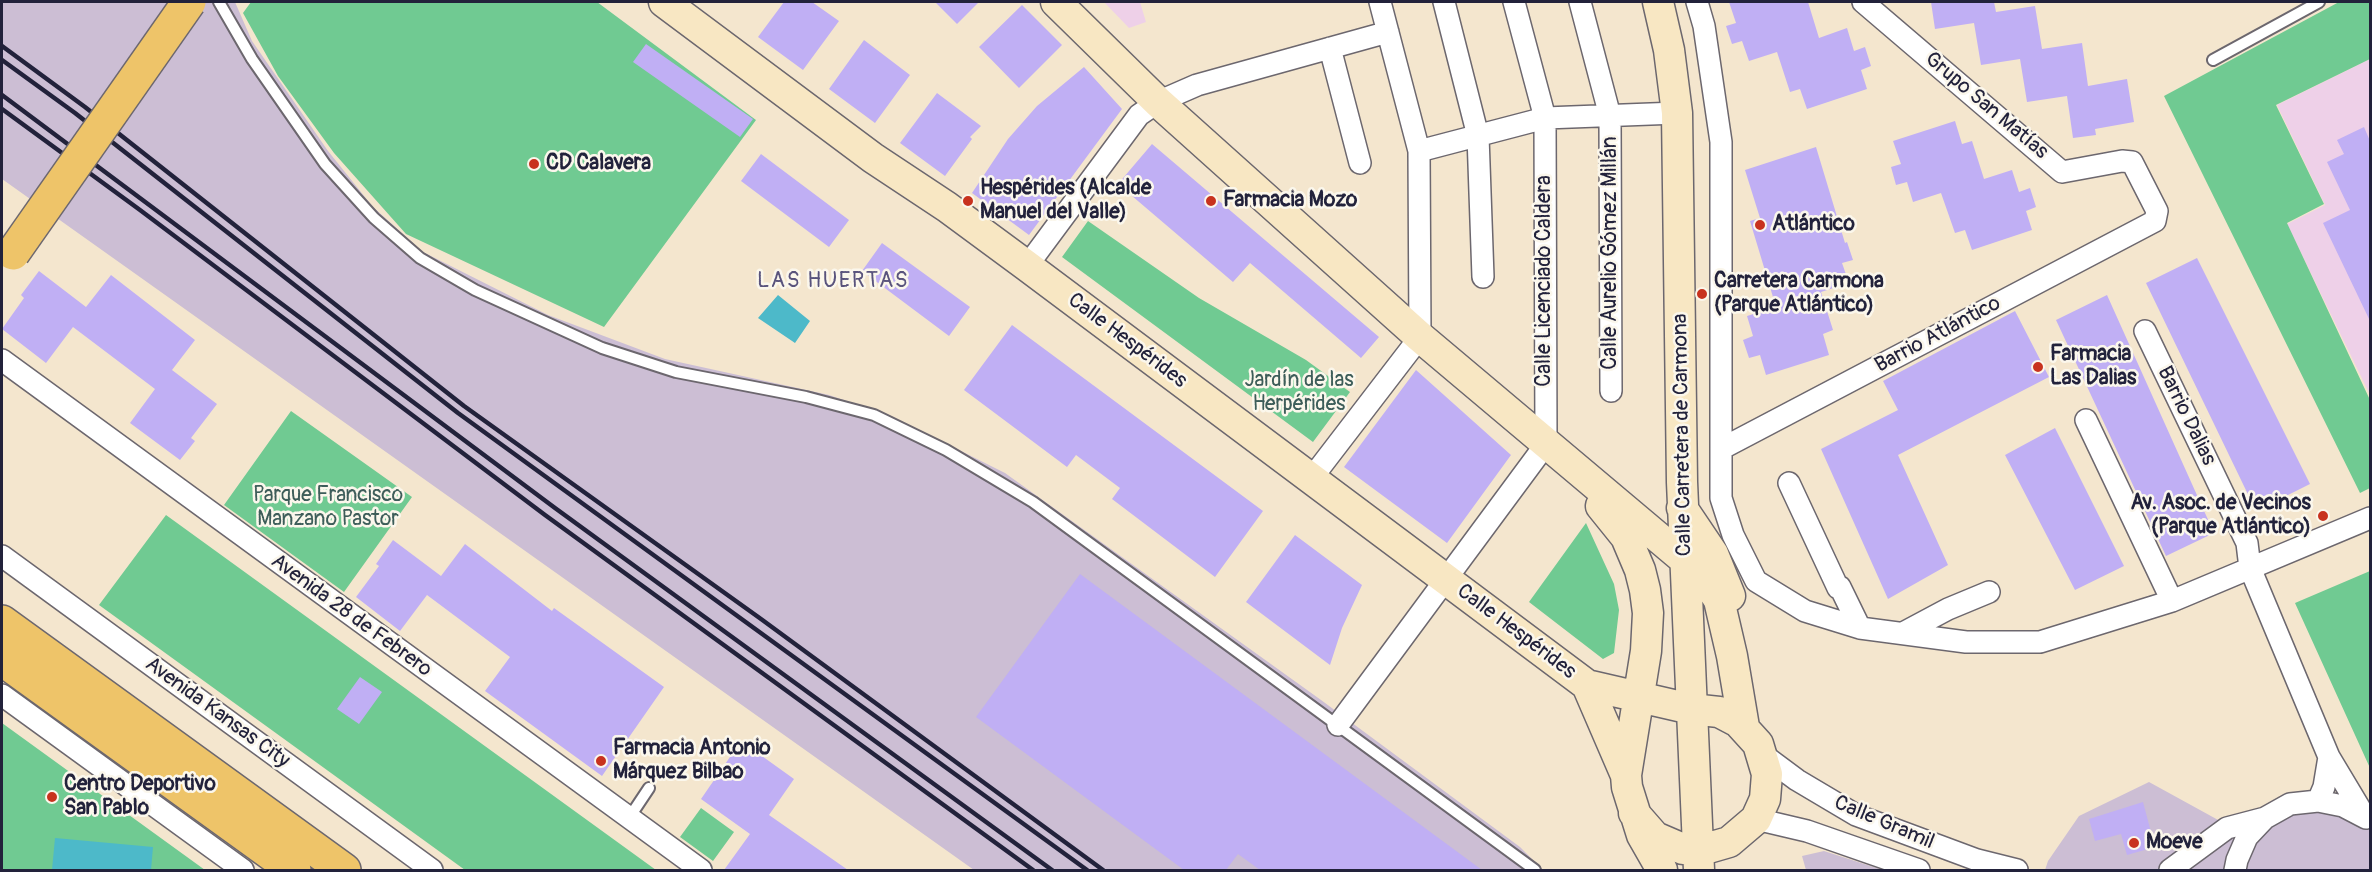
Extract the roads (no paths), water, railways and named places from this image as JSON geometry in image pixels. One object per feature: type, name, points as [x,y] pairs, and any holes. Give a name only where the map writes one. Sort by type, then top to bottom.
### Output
[{"type":"main road","points":[[7,260],[189,2]]},
{"type":"main road","name":"Calle Hespérides","points":[[664,2],[873,158],[947,207],[1027,266],[1587,685]]},
{"type":"main road","points":[[1056,2],[1158,102],[1420,337],[1568,464],[1684,559],[1712,587],[1719,600],[1732,656],[1744,727],[1762,754],[1767,787],[1756,819],[1704,864],[1655,837],[1634,813]]},
{"type":"main road","name":"Calle Carretera de Carmona","points":[[1658,2],[1669,50],[1677,113],[1682,508],[1691,709],[1704,864]]},
{"type":"main road","points":[[1568,464],[1626,537],[1640,570],[1648,614],[1646,651],[1650,699],[1647,728]]},
{"type":"main road","points":[[1682,508],[1713,554],[1730,595],[1732,656]]},
{"type":"main road","points":[[2,622],[344,870]]},
{"type":"main road","points":[[1587,685],[1618,684],[1628,680],[1646,651]]},
{"type":"main road","points":[[1626,775],[1650,699],[1688,656]]},
{"type":"main road","points":[[2,659],[294,870]]},
{"type":"main road","points":[[1587,685],[1691,709],[1719,712],[1744,727]]},
{"type":"main road","points":[[1587,685],[1626,775],[1629,798],[1642,835],[1662,870]]},
{"type":"main road","points":[[1626,775],[1632,750],[1647,728],[1667,715],[1691,709]]},
{"type":"street","points":[[1311,478],[1420,337],[1419,151],[1380,2]]},
{"type":"street","points":[[1443,2],[1478,136],[1483,277]]},
{"type":"street","name":"Calle Licenciado Caldera","points":[[1514,2],[1545,118],[1546,444]]},
{"type":"street","name":"Calle Aurelio Gómez Millán","points":[[1580,2],[1610,116],[1611,391]]},
{"type":"street","points":[[1697,2],[1704,26],[1720,142],[1721,498],[1732,535],[1756,581],[1805,611],[1860,628],[1966,642],[2040,642],[2172,601],[2370,518]]},
{"type":"street","name":"Grupo San Matías","points":[[1863,2],[2062,171],[2122,161],[2132,162],[2157,211],[2155,221]]},
{"type":"street","points":[[1027,266],[1139,115],[1158,102],[1197,85],[1388,32]]},
{"type":"street","points":[[1330,48],[1360,163]]},
{"type":"street","points":[[1419,151],[1545,118],[1677,113]]},
{"type":"street","name":"Barrio Atlántico","points":[[1721,449],[2155,221]]},
{"type":"street","name":"Barrio Dalias","points":[[2145,331],[2247,543],[2250,568],[2329,757],[2368,820]]},
{"type":"street","name":"Avenida 28 de Febrero","points":[[2,360],[701,870]]},
{"type":"street","points":[[2086,420],[2172,601]]},
{"type":"street","points":[[1338,725],[1546,444]]},
{"type":"street","points":[[1789,483],[1838,588],[1840,587],[1860,628]]},
{"type":"street","name":"Avenida Kansas City","points":[[2,556],[432,870]]},
{"type":"street","points":[[1730,595],[1756,581]]},
{"type":"street","points":[[1903,633],[1948,609],[1989,592]]},
{"type":"street","points":[[2,695],[243,870]]},
{"type":"street","name":"Calle Gramil","points":[[1762,754],[1790,776],[1856,815],[1977,860],[2017,870]]},
{"type":"street","points":[[2318,801],[2324,787],[2329,757]]},
{"type":"street","points":[[2170,870],[2227,828],[2265,818],[2290,804],[2318,801],[2343,806],[2368,820]]},
{"type":"street","points":[[2235,870],[2236,860],[2247,837],[2265,818]]},
{"type":"street","name":"Calle Gramil","points":[[1756,819],[1807,831],[1919,870]]},
{"type":"lane","points":[[219,2],[252,59],[325,164],[374,218],[420,258],[475,290],[602,348],[676,372],[806,397],[874,416],[946,450],[1033,502],[1535,870]]},
{"type":"lane","points":[[2212,60],[2319,2]]},
{"type":"lane","points":[[629,818],[649,788]]},
{"type":"water","points":[[778,295],[810,321],[795,343],[758,318]]},
{"type":"water","points":[[55,838],[153,847],[151,870],[52,870]]},
{"type":"railway","points":[[2,46],[85,107],[464,406],[761,619],[1103,870]]},
{"type":"railway","points":[[2,60],[75,113],[458,413],[1087,870]]},
{"type":"railway","points":[[2,95],[555,508],[1052,870]]},
{"type":"railway","points":[[2,109],[545,515],[1033,870]]},
{"type":"place","name":"CD Calavera","points":[[534,164]]},
{"type":"place","name":"Hespérides (Alcalde Manuel del Valle)","points":[[968,201]]},
{"type":"place","name":"Farmacia Mozo","points":[[1211,201]]},
{"type":"place","name":"Atlántico","points":[[1760,225]]},
{"type":"place","name":"Carretera Carmona (Parque Atlántico)","points":[[1702,294]]},
{"type":"place","name":"Farmacia Las Dalias","points":[[2038,367]]},
{"type":"place","name":"Av. Asoc. de Vecinos (Parque Atlántico)","points":[[2323,516]]},
{"type":"place","name":"Farmacia Antonio Márquez Bilbao","points":[[601,761]]},
{"type":"place","name":"Centro Deportivo San Pablo","points":[[52,797]]},
{"type":"place","name":"Moeve","points":[[2134,843]]},
{"type":"district","name":"LAS HUERTAS","points":[[833,281]]},
{"type":"park label","name":"Jardín de las Herpérides","points":[[1299,393]]},
{"type":"park label","name":"Parque Francisco Manzano Pastor","points":[[328,508]]}]
